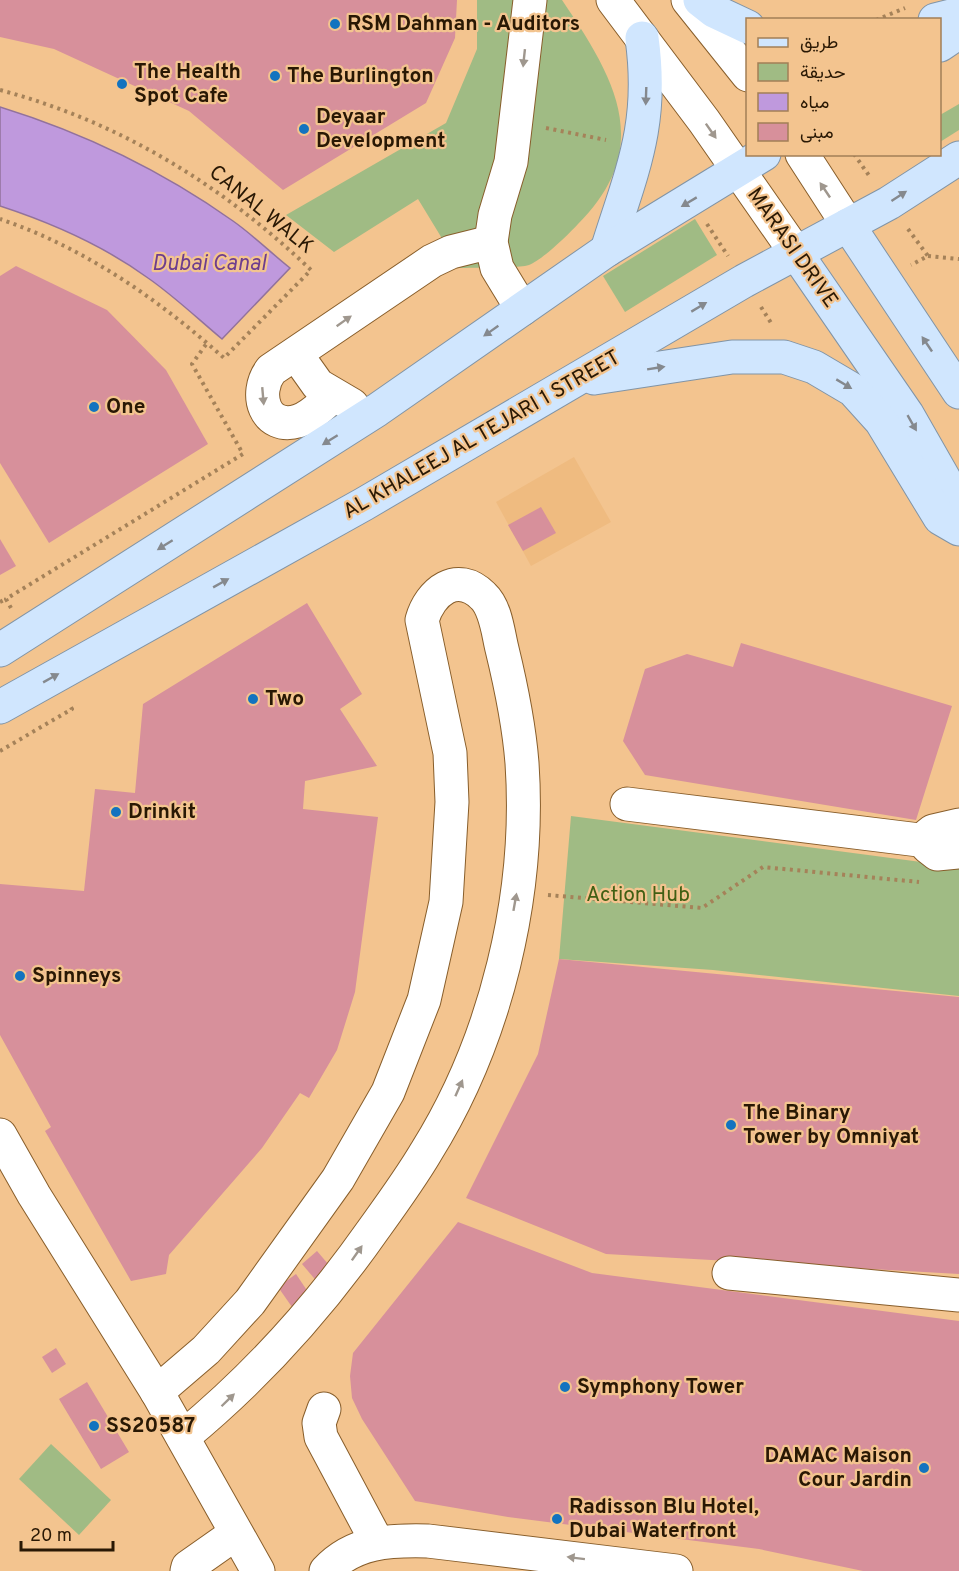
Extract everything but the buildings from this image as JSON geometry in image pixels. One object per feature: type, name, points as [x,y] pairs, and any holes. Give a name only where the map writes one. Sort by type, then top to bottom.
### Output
[{"type":"main road","points":[[700,0],[714,11],[746,27]]},
{"type":"main road","points":[[924,11],[959,14]]},
{"type":"main road","points":[[941,44],[959,33]]},
{"type":"main road","points":[[607,250],[640,147],[647,93],[642,38]]},
{"type":"main road","name":"AL KHALEEJ AL TEJARI 1 STREET","points":[[0,706],[364,504],[796,253],[889,203],[959,158]]},
{"type":"main road","points":[[0,650],[378,410],[607,250],[752,163]]},
{"type":"main road","points":[[848,225],[959,392]]},
{"type":"main road","name":"MARASI DRIVE","points":[[796,253],[907,414],[959,505]]},
{"type":"main road","points":[[577,381],[732,357],[784,357],[814,367],[853,390],[881,421],[940,518],[959,529]]},
{"type":"street","points":[[522,309],[497,268],[491,242],[495,215],[511,162],[530,0]]},
{"type":"street","name":"MARASI DRIVE","points":[[613,0],[642,38],[752,163],[796,253]]},
{"type":"street","points":[[688,0],[746,74]]},
{"type":"street","points":[[803,156],[848,225]]},
{"type":"street","points":[[333,396],[298,421],[285,422],[273,417],[264,407],[260,394],[263,381],[271,370],[432,261],[451,252],[491,242]]},
{"type":"street","points":[[296,354],[318,385],[333,396],[350,405],[378,410]]},
{"type":"street","points":[[157,1392],[206,1350],[250,1302],[338,1179],[364,1137],[400,1065],[424,1000],[446,902],[452,802],[450,753],[422,620],[426,604],[438,591],[454,585],[471,587],[484,597],[493,612],[512,695],[522,763],[522,830],[517,892],[500,975],[484,1029],[459,1091],[427,1151],[345,1270],[254,1375],[183,1437]]},
{"type":"street","points":[[627,804],[927,841]]},
{"type":"street","points":[[959,825],[933,831],[927,841],[928,847],[937,854],[959,852]]},
{"type":"street","points":[[0,1135],[34,1195],[157,1392],[235,1534],[258,1571]]},
{"type":"street","points":[[729,1273],[959,1295]]},
{"type":"street","points":[[250,1302],[244,1316],[248,1330],[258,1340],[272,1344],[286,1339]]},
{"type":"street","points":[[331,1410],[336,1433],[382,1541]]},
{"type":"street","points":[[187,1571],[188,1567],[235,1534]]},
{"type":"street","points":[[324,1570],[351,1552],[382,1541],[428,1541],[676,1571]]},
{"type":"path","points":[[887,18],[924,11]]},
{"type":"path","name":"CANAL WALK","points":[[0,90],[102,125],[177,164],[248,213],[311,270],[224,358],[147,294],[105,267],[60,244],[0,219]]},
{"type":"path","points":[[517,122],[640,147]]},
{"type":"path","points":[[928,256],[959,259]]},
{"type":"path","points":[[192,364],[207,343]]},
{"type":"path","points":[[0,602],[6,599]]},
{"type":"path","points":[[517,892],[702,908],[763,867],[924,882]]},
{"type":"shaded area","points":[[574,457],[611,522],[531,566],[496,502]]},
{"type":"green space","points":[[477,0],[562,0],[581,29],[610,84],[619,112],[621,139],[616,167],[602,195],[568,234],[548,253],[529,265],[460,268],[418,199],[334,252],[286,215],[446,123],[477,49]]},
{"type":"green space","points":[[959,104],[959,130],[941,141],[941,114]]},
{"type":"green space","points":[[695,219],[717,255],[625,312],[603,276]]},
{"type":"green space","name":"Action Hub","points":[[571,816],[959,867],[959,996],[713,970],[559,959]]},
{"type":"green space","points":[[51,1444],[111,1500],[79,1535],[19,1479]]},
{"type":"water","name":"Dubai Canal","points":[[0,107],[92,141],[150,169],[233,221],[290,268],[222,339],[177,300],[131,266],[58,228],[0,206]]},
{"type":"place","name":"RSM Dahman - Auditors","points":[[335,24]]},
{"type":"place","name":"The Burlington","points":[[275,76]]},
{"type":"place","name":"The Health Spot Cafe","points":[[122,84]]},
{"type":"place","name":"Deyaar Development","points":[[304,129]]},
{"type":"place","name":"One","points":[[94,407]]},
{"type":"place","name":"Two","points":[[253,699]]},
{"type":"place","name":"Drinkit","points":[[116,812]]},
{"type":"place","name":"Spinneys","points":[[20,976]]},
{"type":"place","name":"The Binary Tower by Omniyat","points":[[731,1125]]},
{"type":"place","name":"Symphony Tower","points":[[565,1387]]},
{"type":"place","name":"SS20587","points":[[94,1426]]},
{"type":"place","name":"DAMAC Maison Cour Jardin","points":[[924,1468]]},
{"type":"place","name":"Radisson Blu Hotel, Dubai Waterfront","points":[[557,1519]]}]
